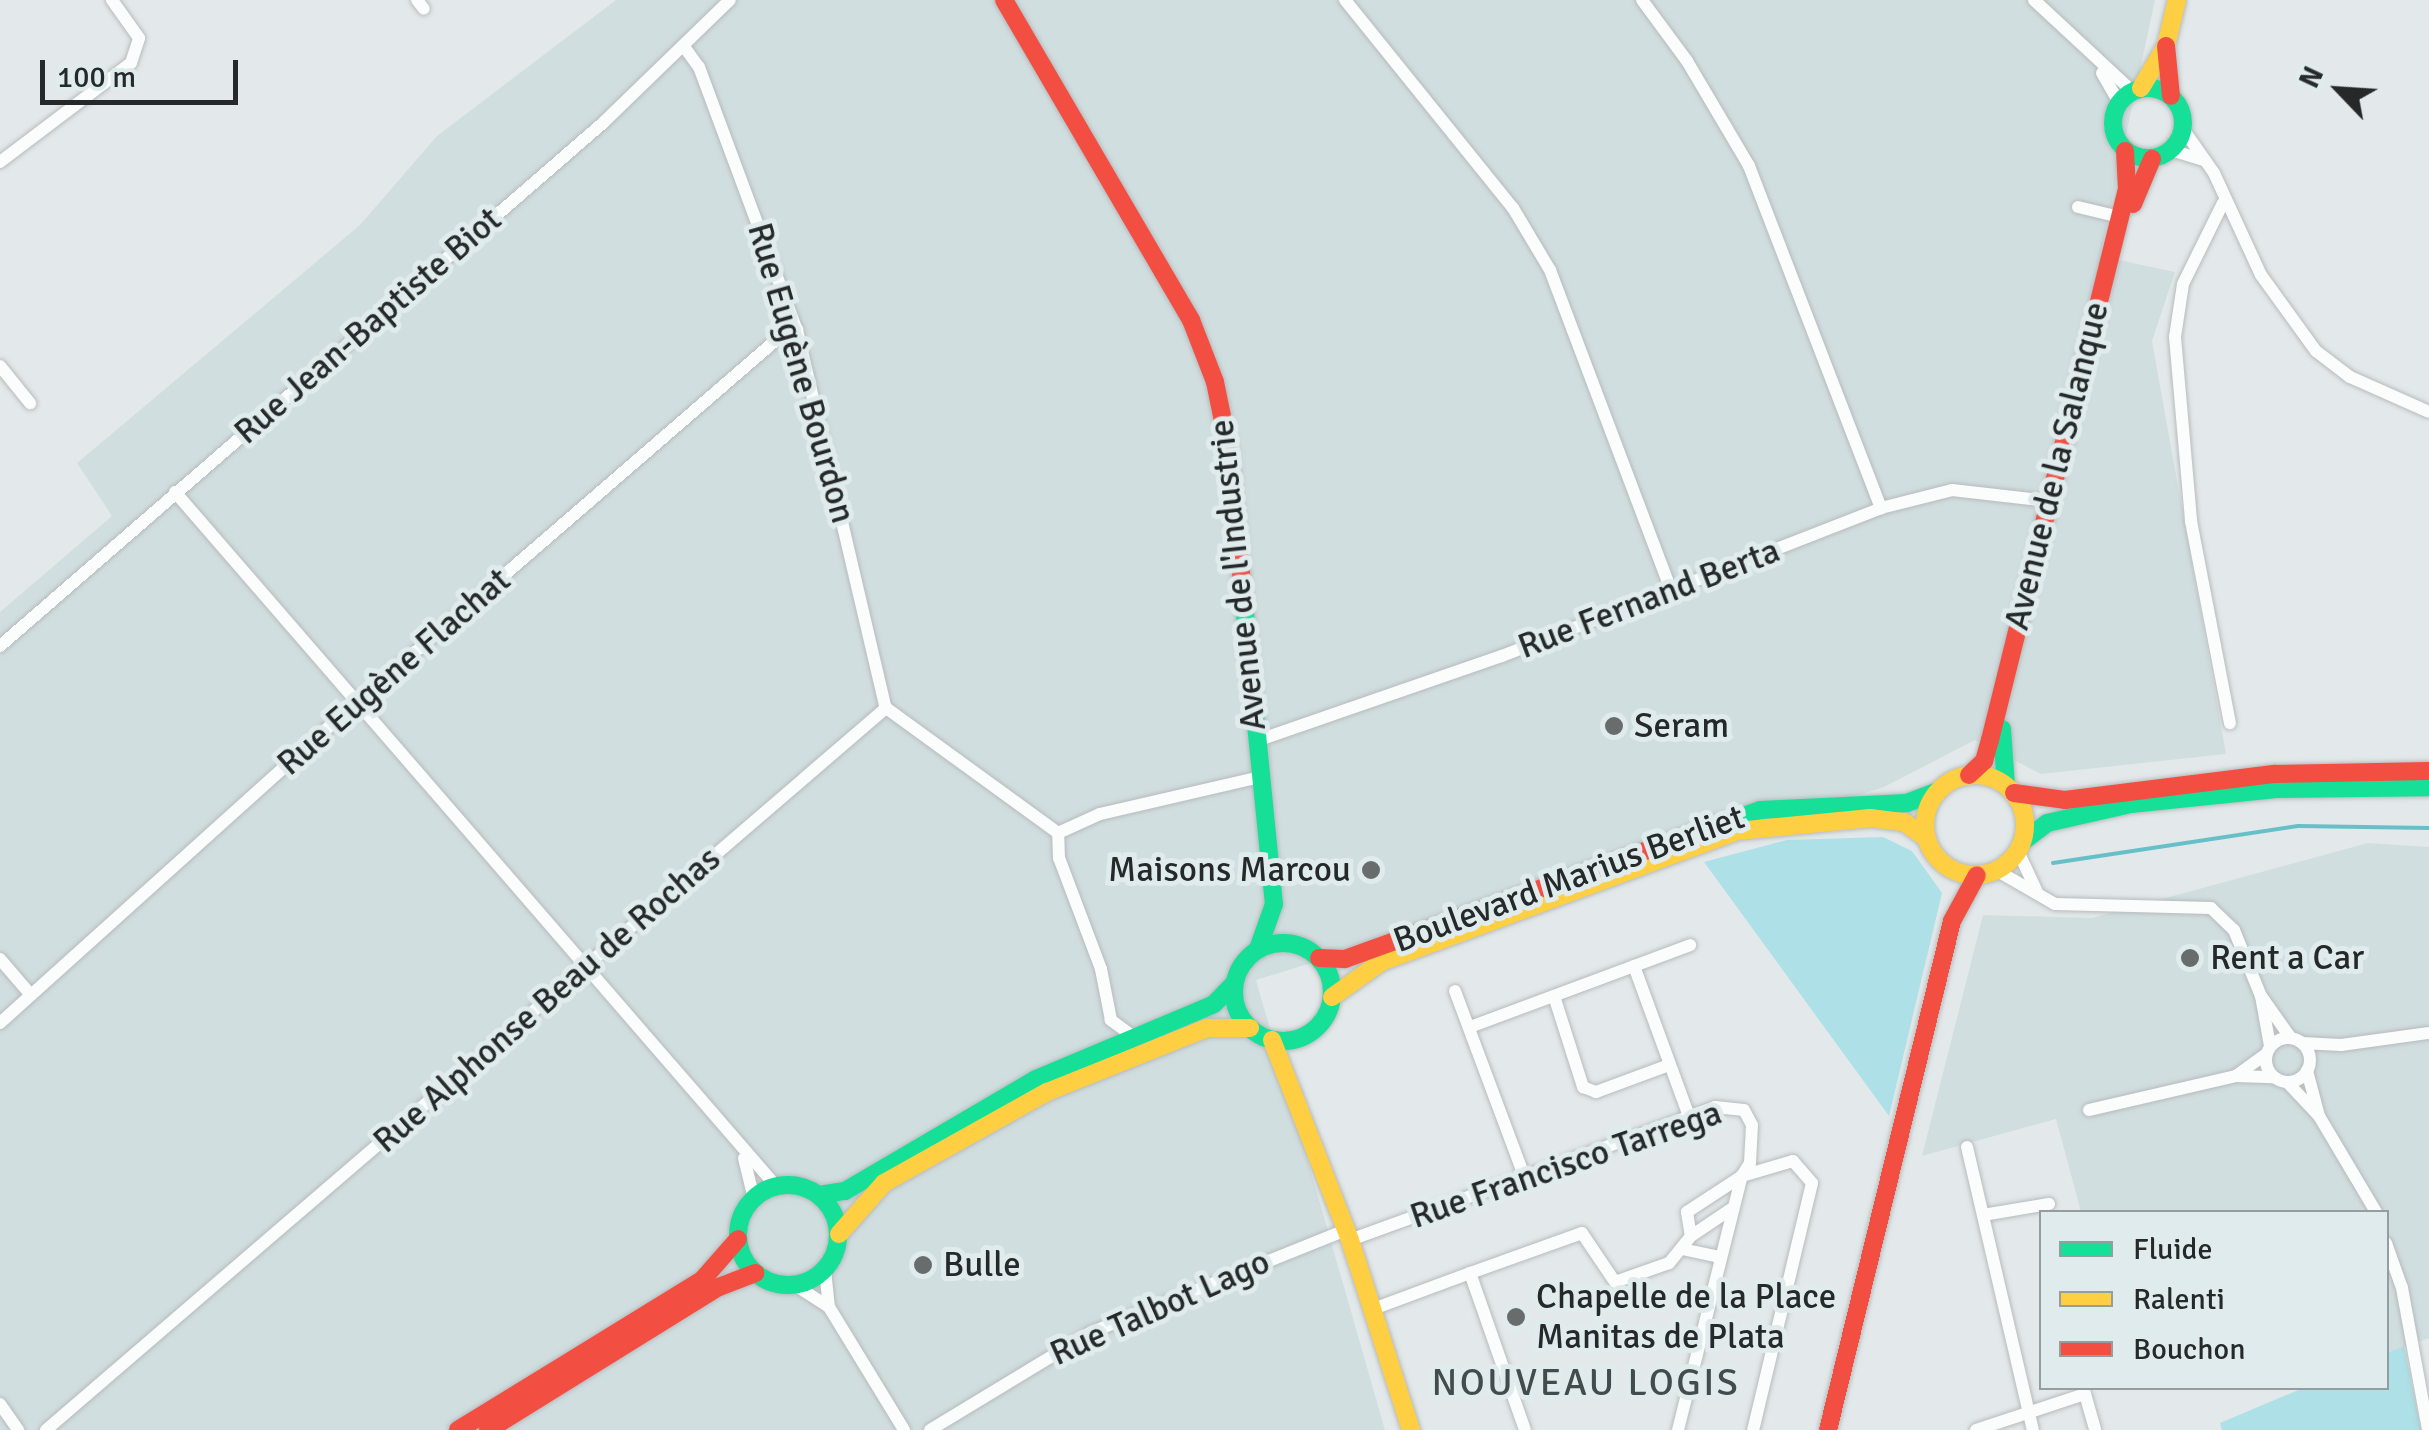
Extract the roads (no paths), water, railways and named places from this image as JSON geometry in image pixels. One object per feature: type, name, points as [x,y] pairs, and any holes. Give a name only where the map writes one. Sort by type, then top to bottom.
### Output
[{"type":"main road","name":"Avenue de l'Industrie","points":[[1004,0],[1191,320],[1215,382],[1229,450],[1274,904],[1298,944]]},
{"type":"main road","points":[[2166,46],[2112,123],[2125,150],[2152,158],[2171,150],[2183,130],[2171,96],[2166,46],[2177,0]]},
{"type":"main road","points":[[2131,94],[2171,96]]},
{"type":"main road","name":"Avenue de la Salanque","points":[[1969,775],[1984,761],[1990,740],[2120,217],[2125,150]]},
{"type":"main road","name":"Avenue de la Salanque","points":[[2010,790],[2002,730],[2136,191],[2152,158]]},
{"type":"main road","points":[[1952,921],[1944,865],[1927,839],[1929,806],[1938,791],[1969,775],[2010,790],[2065,800],[2274,774],[2429,771]]},
{"type":"main road","points":[[1944,865],[1977,875],[1996,870],[2047,823],[2132,804],[2276,789],[2429,786]]},
{"type":"main road","points":[[2010,790],[2022,808],[2020,847]]},
{"type":"main road","name":"Boulevard Marius Berliet","points":[[1320,958],[1346,960],[1742,815],[1818,804],[1907,803],[1938,791]]},
{"type":"main road","name":"Boulevard Marius Berliet","points":[[1332,997],[1382,962],[1736,831],[1870,818],[1904,822],[1927,839]]},
{"type":"main road","points":[[1828,1430],[1952,921],[1977,875]]},
{"type":"main road","name":"Avenue de l'Industrie","points":[[1258,949],[1274,904]]},
{"type":"main road","points":[[458,1430],[703,1279],[738,1239],[754,1199],[776,1186],[819,1195],[845,1191],[974,1112],[1214,1004],[1258,949],[1298,944],[1320,958],[1332,997],[1324,1019],[1307,1034],[1296,1062],[1302,1106]]},
{"type":"main road","points":[[1234,983],[1240,1015],[1250,1028],[1272,1040],[1302,1106],[1374,1309],[1411,1430]]},
{"type":"main road","points":[[488,1430],[719,1287],[755,1273],[795,1285],[824,1270],[839,1234],[884,1183],[1030,1100],[1207,1028],[1250,1028]]},
{"type":"main road","points":[[1272,1040],[1307,1034]]},
{"type":"main road","points":[[819,1195],[839,1234]]},
{"type":"main road","points":[[738,1239],[755,1273]]},
{"type":"street","points":[[0,162],[131,63],[139,38],[112,0]]},
{"type":"street","name":"Rue Jean-Baptiste Biot","points":[[0,646],[685,48],[730,0]]},
{"type":"street","points":[[1345,0],[1513,208],[1550,270],[1670,592]]},
{"type":"street","points":[[1642,0],[1688,60],[1749,166],[1881,508]]},
{"type":"street","points":[[2034,0],[2131,94]]},
{"type":"street","name":"Rue Eugène Bourdon","points":[[685,48],[699,67],[797,330],[886,708]]},
{"type":"street","points":[[2183,130],[2203,160],[2261,274],[2316,352],[2350,377],[2429,412]]},
{"type":"street","points":[[2171,150],[2203,160]]},
{"type":"street","points":[[2223,203],[2184,284],[2175,337],[2191,521],[2230,723]]},
{"type":"street","points":[[2078,207],[2120,217]]},
{"type":"street","name":"Rue Eugène Flachat","points":[[0,1023],[774,341],[797,330]]},
{"type":"street","points":[[0,366],[30,403]]},
{"type":"street","name":"Rue Fernand Berta","points":[[1256,741],[1670,592],[1881,508],[1952,490],[2048,500]]},
{"type":"street","points":[[176,492],[590,966],[776,1186]]},
{"type":"street","points":[[886,708],[1058,833]]},
{"type":"street","name":"Rue Alphonse Beau de Rochas","points":[[46,1430],[886,708]]},
{"type":"street","points":[[1058,833],[1100,814],[1260,776]]},
{"type":"street","points":[[1058,833],[1059,858],[1101,969],[1111,1020],[1134,1037]]},
{"type":"street","points":[[2020,847],[2039,894]]},
{"type":"street","points":[[1996,870],[2055,904],[2211,908],[2234,930],[2262,996],[2296,1040],[2308,1068],[2319,1116]]},
{"type":"street","points":[[1470,1026],[1690,945]]},
{"type":"street","points":[[0,958],[30,994]]},
{"type":"street","points":[[1634,966],[1690,1116]]},
{"type":"street","points":[[1455,991],[1524,1176]]},
{"type":"street","points":[[1554,996],[1583,1086],[1596,1092],[1669,1065]]},
{"type":"street","points":[[2262,996],[2272,1076]]},
{"type":"street","points":[[2236,1076],[2268,1050],[2296,1040],[2342,1045],[2429,1033]]},
{"type":"street","points":[[2287,1082],[2342,1045]]},
{"type":"street","points":[[2089,1110],[2236,1076],[2272,1076],[2287,1082],[2319,1116],[2375,1210]]},
{"type":"street","name":"Rue Francisco Tarrega","points":[[1348,1235],[1715,1106],[1744,1110],[1752,1125],[1750,1163],[1742,1176],[1688,1212],[1691,1236]]},
{"type":"street","points":[[1967,1147],[2033,1430]]},
{"type":"street","points":[[742,1150],[754,1199]]},
{"type":"street","points":[[1678,1430],[1742,1176],[1794,1161],[1812,1183],[1754,1430]]},
{"type":"street","points":[[1983,1215],[2049,1204]]},
{"type":"street","name":"Rue Francisco Tarrega","points":[[1374,1309],[1582,1233],[1615,1282],[1669,1264],[1691,1236],[1731,1208]]},
{"type":"street","name":"Rue Talbot Lago","points":[[930,1430],[1092,1332],[1348,1235]]},
{"type":"street","points":[[1682,1250],[1719,1257]]},
{"type":"street","points":[[2389,1255],[2428,1421]]},
{"type":"street","points":[[824,1270],[829,1307],[904,1430]]},
{"type":"street","points":[[1470,1273],[1525,1430]]},
{"type":"street","points":[[795,1285],[829,1307]]},
{"type":"street","points":[[1976,1430],[2085,1394],[2095,1430]]},
{"type":"street","points":[[0,1404],[18,1430]]},
{"type":"waterway","points":[[2053,863],[2298,826],[2429,828]]},
{"type":"place","name":"Seram","points":[[1614,726]]},
{"type":"place","name":"Maisons Marcou","points":[[1371,870]]},
{"type":"place","name":"Rent a Car","points":[[2190,958]]},
{"type":"place","name":"Bulle","points":[[923,1265]]},
{"type":"place","name":"Chapelle de la Place Manitas de Plata","points":[[1516,1317]]},
{"type":"district","name":"NOUVEAU LOGIS","points":[[1586,1383]]}]
